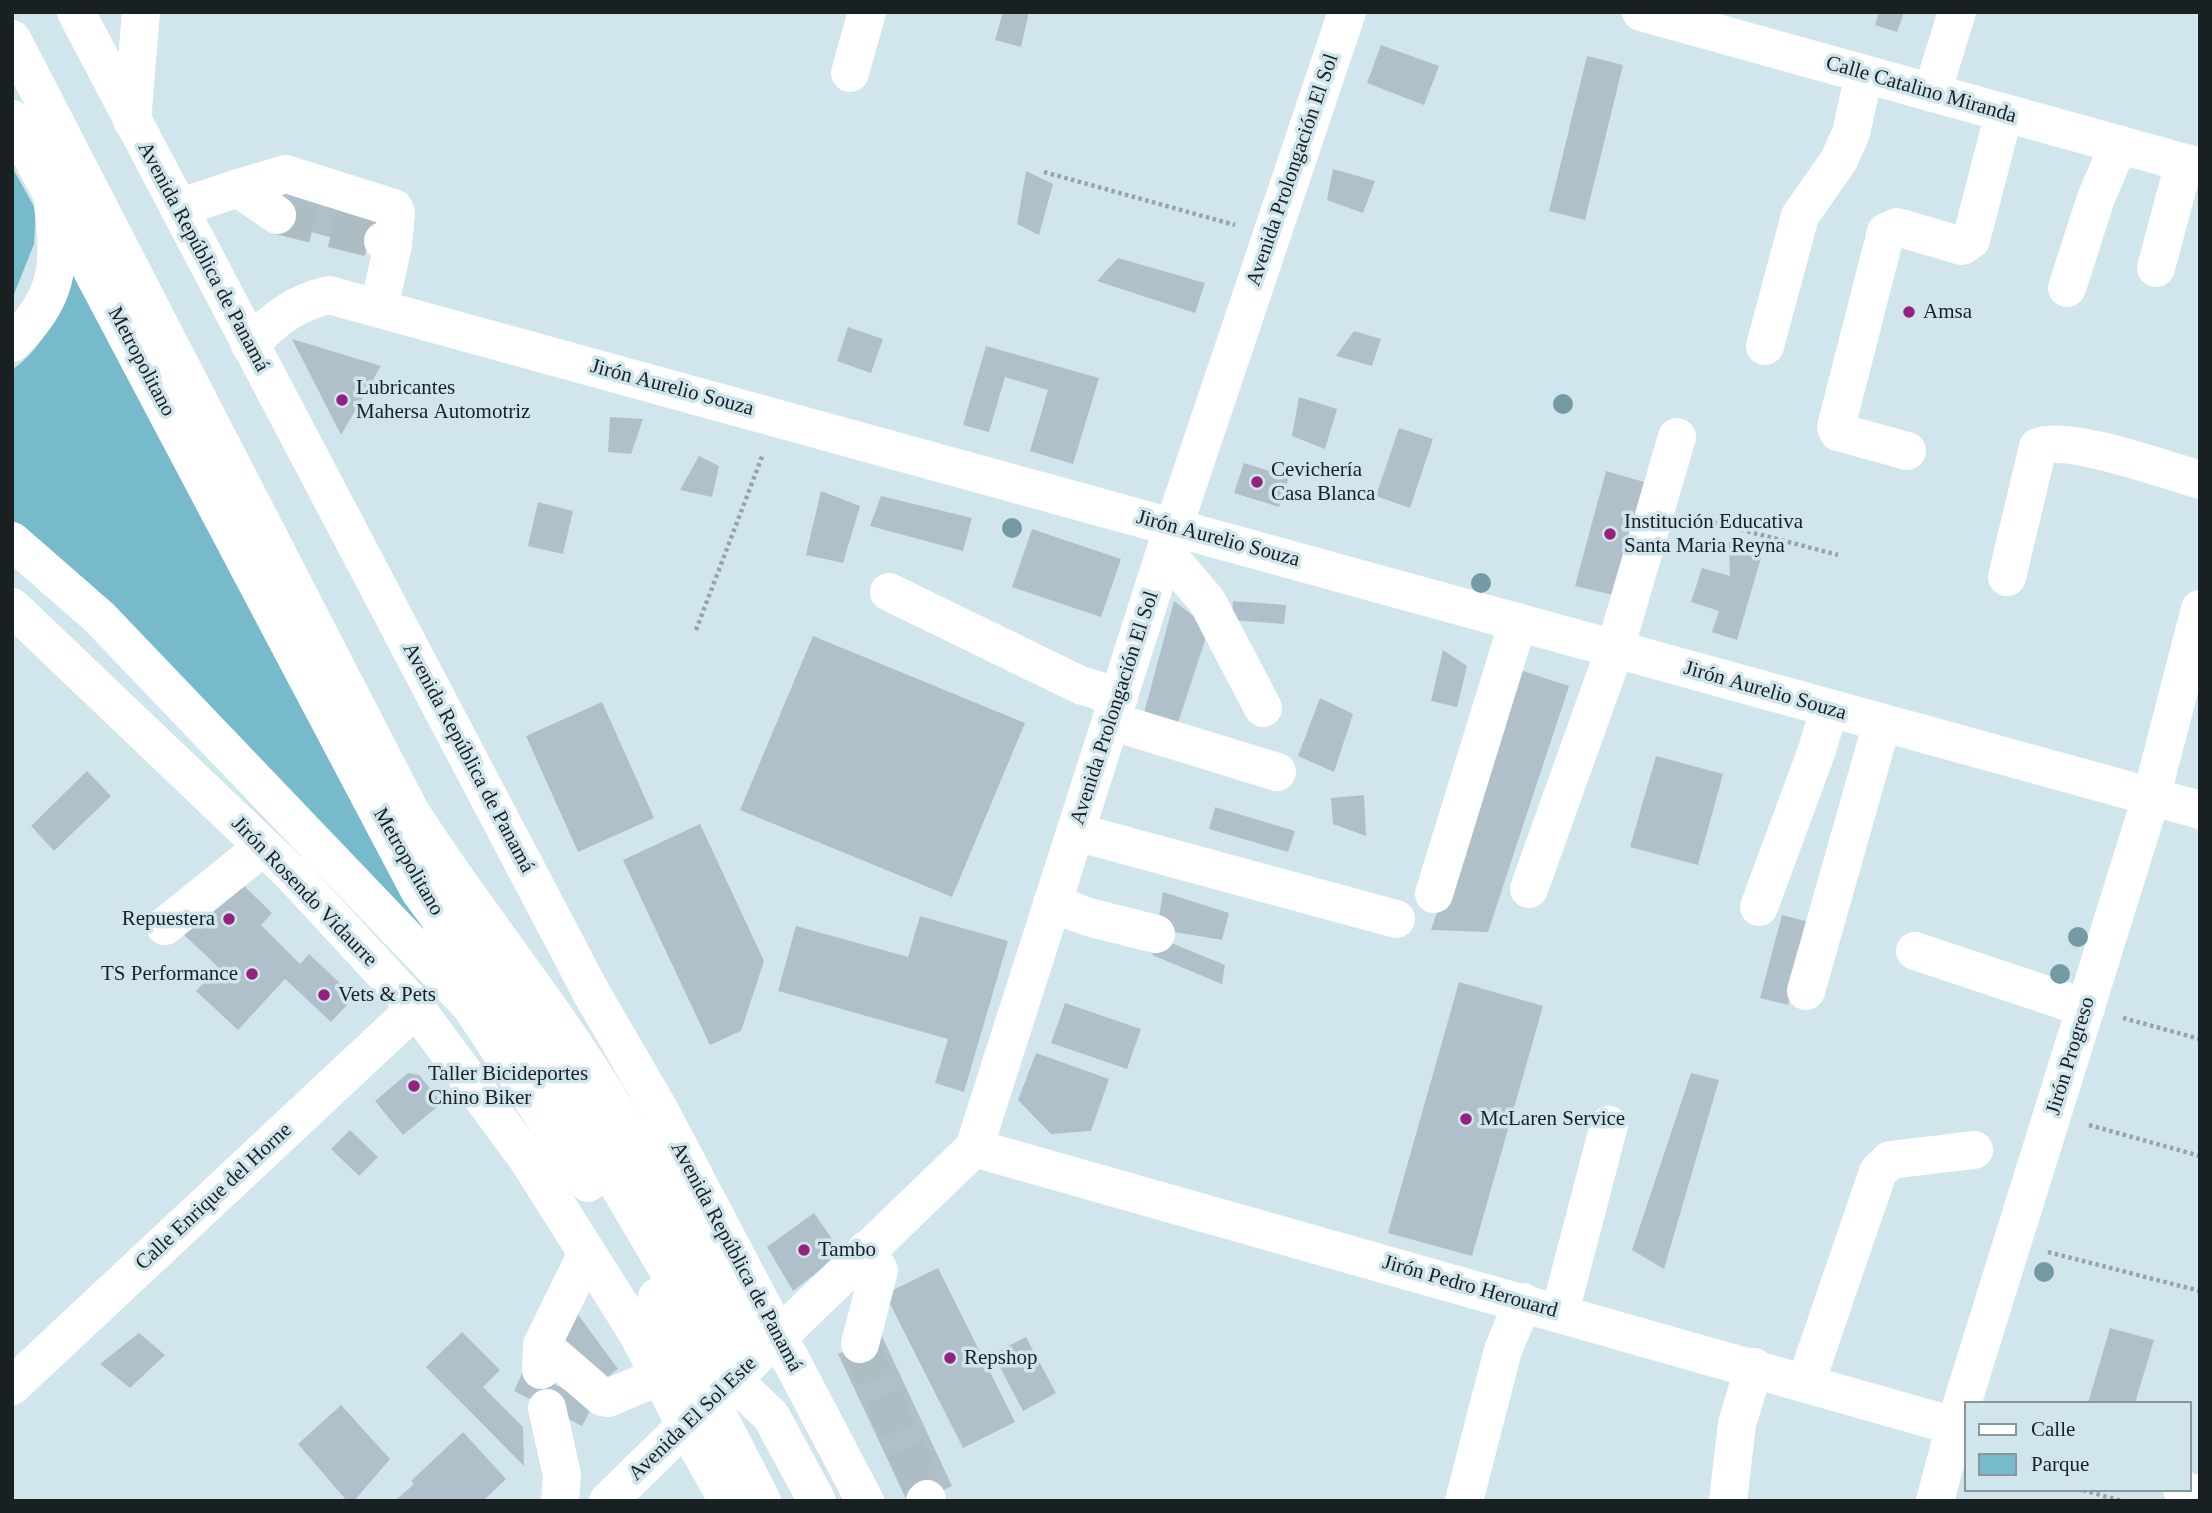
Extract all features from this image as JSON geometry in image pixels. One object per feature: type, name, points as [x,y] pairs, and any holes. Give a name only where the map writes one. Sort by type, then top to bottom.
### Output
[{"type":"street","name":"Avenida República de Panamá","points":[[76,12],[592,995],[659,1109],[865,1501]]},
{"type":"street","points":[[132,121],[141,12]]},
{"type":"street","points":[[850,73],[867,12]]},
{"type":"street","name":"Avenida Prolongación El Sol","points":[[778,1337],[974,1148],[1169,539],[1347,12]]},
{"type":"street","name":"Calle Catalino Miranda","points":[[1641,12],[2192,165]]},
{"type":"street","points":[[1932,93],[1957,12]]},
{"type":"street","name":"Avenida República de Panamá","points":[[12,38],[411,811],[455,882],[570,1038],[626,1127],[720,1393],[728,1501]]},
{"type":"street","points":[[1765,346],[1800,216],[1839,160],[1851,134],[1864,74]]},
{"type":"street","points":[[1907,451],[1838,432],[1836,427],[1886,232],[1897,227],[1962,246],[1971,240],[2004,113]]},
{"type":"street","name":"Metropolitano","points":[[12,119],[419,890],[550,1069],[720,1393],[762,1501]]},
{"type":"street","points":[[2067,288],[2096,198],[2119,144]]},
{"type":"street","points":[[2156,268],[2192,165]]},
{"type":"street","points":[[179,208],[286,174],[394,208],[396,214],[388,243],[379,307]]},
{"type":"street","points":[[238,188],[277,215]]},
{"type":"street","name":"Metropolitano","points":[[12,343],[33,323],[52,285],[59,251],[51,190]]},
{"type":"street","name":"Jirón Aurelio Souza","points":[[250,345],[284,312],[308,300],[329,295],[776,417],[1169,539],[1518,622],[2200,810]]},
{"type":"street","points":[[1529,889],[1615,649],[1677,437]]},
{"type":"street","points":[[2007,577],[2038,447],[2048,442],[2074,444],[2200,480]]},
{"type":"street","points":[[1169,539],[1206,601],[1263,708]]},
{"type":"street","name":"Metropolitano","points":[[12,541],[99,617],[470,1005],[570,1154],[664,1308],[720,1393],[771,1416],[817,1501]]},
{"type":"street","points":[[888,592],[1080,685],[1115,709],[1277,772]]},
{"type":"street","name":"Jirón Rosendo Vidaurre","points":[[12,607],[264,847],[416,1008],[529,1161],[587,1252],[660,1376],[720,1393]]},
{"type":"street","name":"Jirón Progreso","points":[[1967,1401],[2011,1243],[2151,797],[2192,676],[2200,609]]},
{"type":"street","points":[[1434,894],[1518,622]]},
{"type":"street","points":[[1759,907],[1817,750],[1829,709]]},
{"type":"street","points":[[1807,991],[1882,723]]},
{"type":"street","points":[[1076,832],[1396,919]]},
{"type":"street","points":[[165,926],[264,847]]},
{"type":"street","points":[[1052,903],[1088,917],[1156,934]]},
{"type":"street","points":[[1915,951],[2086,1007]]},
{"type":"street","name":"Calle Enrique del Horne","points":[[12,1386],[416,1008]]},
{"type":"street","points":[[1560,1312],[1609,1125]]},
{"type":"street","name":"Jirón Pedro Herouard","points":[[974,1148],[1960,1427]]},
{"type":"street","points":[[1806,1382],[1878,1172],[1890,1160],[1974,1150]]},
{"type":"street","points":[[807,1310],[844,1325],[860,1344],[879,1270],[866,1250]]},
{"type":"street","points":[[560,1501],[562,1475],[543,1376],[587,1252]]},
{"type":"street","points":[[1464,1501],[1503,1350],[1523,1302]]},
{"type":"street","name":"Avenida El Sol Este","points":[[608,1501],[778,1337]]},
{"type":"street","points":[[1728,1501],[1737,1424],[1754,1367]]},
{"type":"street","points":[[543,1376],[608,1398],[660,1376]]},
{"type":"street","name":"Jirón Progreso","points":[[1935,1501],[1960,1427]]},
{"type":"path","points":[[1044,172],[1271,235]]},
{"type":"path","points":[[696,630],[776,417]]},
{"type":"path","points":[[1657,507],[1838,555]]},
{"type":"path","points":[[2086,1007],[2200,1039]]},
{"type":"path","points":[[2052,1114],[2200,1156]]},
{"type":"path","points":[[2011,1243],[2200,1291]]},
{"type":"path","points":[[2090,1492],[2122,1501]]},
{"type":"green space","points":[[12,167],[36,210],[34,244],[12,299]]},
{"type":"green space","points":[[73,275],[492,999],[98,600],[12,521],[12,370],[42,339],[56,315]]},
{"type":"building","points":[[1003,12],[1029,12],[1021,47],[995,40]]},
{"type":"building","points":[[1879,12],[1904,12],[1897,32],[1875,25]]},
{"type":"building","points":[[1381,45],[1439,66],[1424,105],[1367,83]]},
{"type":"building","points":[[1587,56],[1623,65],[1585,220],[1549,211]]},
{"type":"building","points":[[1333,169],[1375,181],[1363,213],[1327,200]]},
{"type":"building","points":[[1026,171],[1053,184],[1039,235],[1017,224]]},
{"type":"building","points":[[285,184],[391,212],[380,251],[275,222]]},
{"type":"building","points":[[1118,258],[1205,283],[1195,313],[1097,281]]},
{"type":"building","points":[[848,327],[883,339],[871,373],[837,361]]},
{"type":"building","points":[[1354,331],[1381,339],[1372,366],[1336,356]]},
{"type":"building","name":"Lubricantes Mahersa Automotriz","points":[[292,339],[381,366],[341,435]]},
{"type":"building","points":[[986,346],[1099,378],[1073,464],[1030,451],[1048,390],[1005,377],[989,432],[963,425]]},
{"type":"building","points":[[1299,397],[1337,409],[1325,449],[1292,436]]},
{"type":"building","points":[[610,417],[643,419],[631,454],[608,452]]},
{"type":"building","points":[[1399,428],[1433,439],[1410,508],[1376,496]]},
{"type":"building","points":[[699,456],[719,466],[712,497],[680,490]]},
{"type":"building","points":[[1244,463],[1289,477],[1279,507],[1234,493]]},
{"type":"building","name":"Institución Educativa Santa Maria Reyna","points":[[1606,471],[1644,482],[1613,595],[1575,586]]},
{"type":"building","points":[[821,491],[860,506],[843,563],[806,555]]},
{"type":"building","points":[[881,496],[972,518],[963,551],[870,526]]},
{"type":"building","points":[[538,502],[573,511],[563,554],[528,546]]},
{"type":"building","points":[[1032,529],[1121,559],[1101,617],[1012,587]]},
{"type":"building","points":[[1729,542],[1763,551],[1737,640],[1712,632],[1719,611],[1691,602],[1702,568],[1730,576]]},
{"type":"building","points":[[1174,601],[1209,628],[1178,723],[1143,717]]},
{"type":"building","points":[[1233,601],[1286,605],[1284,624],[1232,620]]},
{"type":"building","points":[[813,636],[1025,723],[952,897],[740,810]]},
{"type":"building","points":[[1443,650],[1467,666],[1457,707],[1431,701]]},
{"type":"building","points":[[1517,669],[1569,686],[1488,932],[1431,930]]},
{"type":"building","points":[[1320,698],[1353,714],[1334,772],[1298,756]]},
{"type":"building","points":[[602,702],[654,818],[578,852],[526,736]]},
{"type":"building","points":[[1656,756],[1723,774],[1698,865],[1630,847]]},
{"type":"building","points":[[87,771],[111,796],[54,851],[31,826]]},
{"type":"building","points":[[1364,795],[1366,836],[1333,824],[1331,798]]},
{"type":"building","points":[[1215,807],[1295,831],[1288,852],[1209,829]]},
{"type":"building","points":[[700,824],[764,961],[741,1031],[710,1045],[623,860]]},
{"type":"building","points":[[235,877],[272,913],[261,925],[300,964],[309,954],[343,986],[348,1004],[331,1022],[285,979],[238,1030],[196,991],[219,968],[179,930]]},
{"type":"building","points":[[1163,892],[1229,913],[1222,940],[1157,929]]},
{"type":"building","points":[[1782,915],[1810,922],[1788,1005],[1760,998]]},
{"type":"building","points":[[920,916],[1008,941],[964,1092],[935,1083],[948,1039],[778,991],[796,926],[908,957]]},
{"type":"building","points":[[1159,938],[1225,965],[1222,984],[1152,955]]},
{"type":"building","name":"McLaren Service","points":[[1459,982],[1543,1006],[1472,1256],[1388,1233]]},
{"type":"building","points":[[1065,1003],[1141,1029],[1127,1069],[1051,1043]]},
{"type":"building","points":[[1036,1053],[1109,1079],[1091,1131],[1051,1134],[1018,1100]]},
{"type":"building","points":[[408,1073],[419,1075],[442,1103],[403,1135],[375,1101]]},
{"type":"building","points":[[1691,1073],[1719,1080],[1664,1269],[1632,1250]]},
{"type":"building","points":[[350,1130],[378,1157],[359,1176],[331,1149]]},
{"type":"building","name":"Tambo","points":[[814,1213],[842,1253],[793,1291],[767,1247]]},
{"type":"building","name":"Repshop","points":[[938,1268],[1015,1422],[963,1448],[885,1294]]},
{"type":"building","points":[[574,1309],[618,1369],[596,1386],[552,1325]]},
{"type":"building","points":[[2110,1328],[2154,1340],[2136,1401],[2089,1401]]},
{"type":"building","points":[[462,1332],[500,1370],[483,1387],[523,1427],[524,1466],[426,1367]]},
{"type":"building","points":[[139,1333],[165,1355],[130,1388],[100,1364]]},
{"type":"building","points":[[881,1334],[952,1486],[922,1501],[907,1501],[838,1354]]},
{"type":"building","points":[[1026,1337],[1056,1393],[1023,1411],[993,1354]]},
{"type":"building","points":[[524,1369],[594,1404],[582,1426],[514,1391]]},
{"type":"building","points":[[341,1405],[390,1459],[354,1501],[347,1501],[298,1444]]},
{"type":"building","points":[[463,1432],[506,1479],[483,1501],[395,1501],[414,1484],[411,1481]]},
{"type":"tunnel","points":[[277,215],[383,241]]},
{"type":"tunnel","points":[[860,1344],[927,1499]]},
{"type":"place","name":"Amsa","points":[[1909,312]]},
{"type":"place","name":"Lubricantes Mahersa Automotriz","points":[[342,400]]},
{"type":"place","name":"Cevichería Casa Blanca","points":[[1257,482]]},
{"type":"place","name":"Institución Educativa Santa Maria Reyna","points":[[1610,534]]},
{"type":"place","name":"Repuestera","points":[[229,919]]},
{"type":"place","name":"TS Performance","points":[[252,974]]},
{"type":"place","name":"Vets & Pets","points":[[324,995]]},
{"type":"place","name":"Taller Bicideportes Chino Biker","points":[[414,1086]]},
{"type":"place","name":"McLaren Service","points":[[1466,1119]]},
{"type":"place","name":"Tambo","points":[[804,1250]]},
{"type":"place","name":"Repshop","points":[[950,1358]]}]
